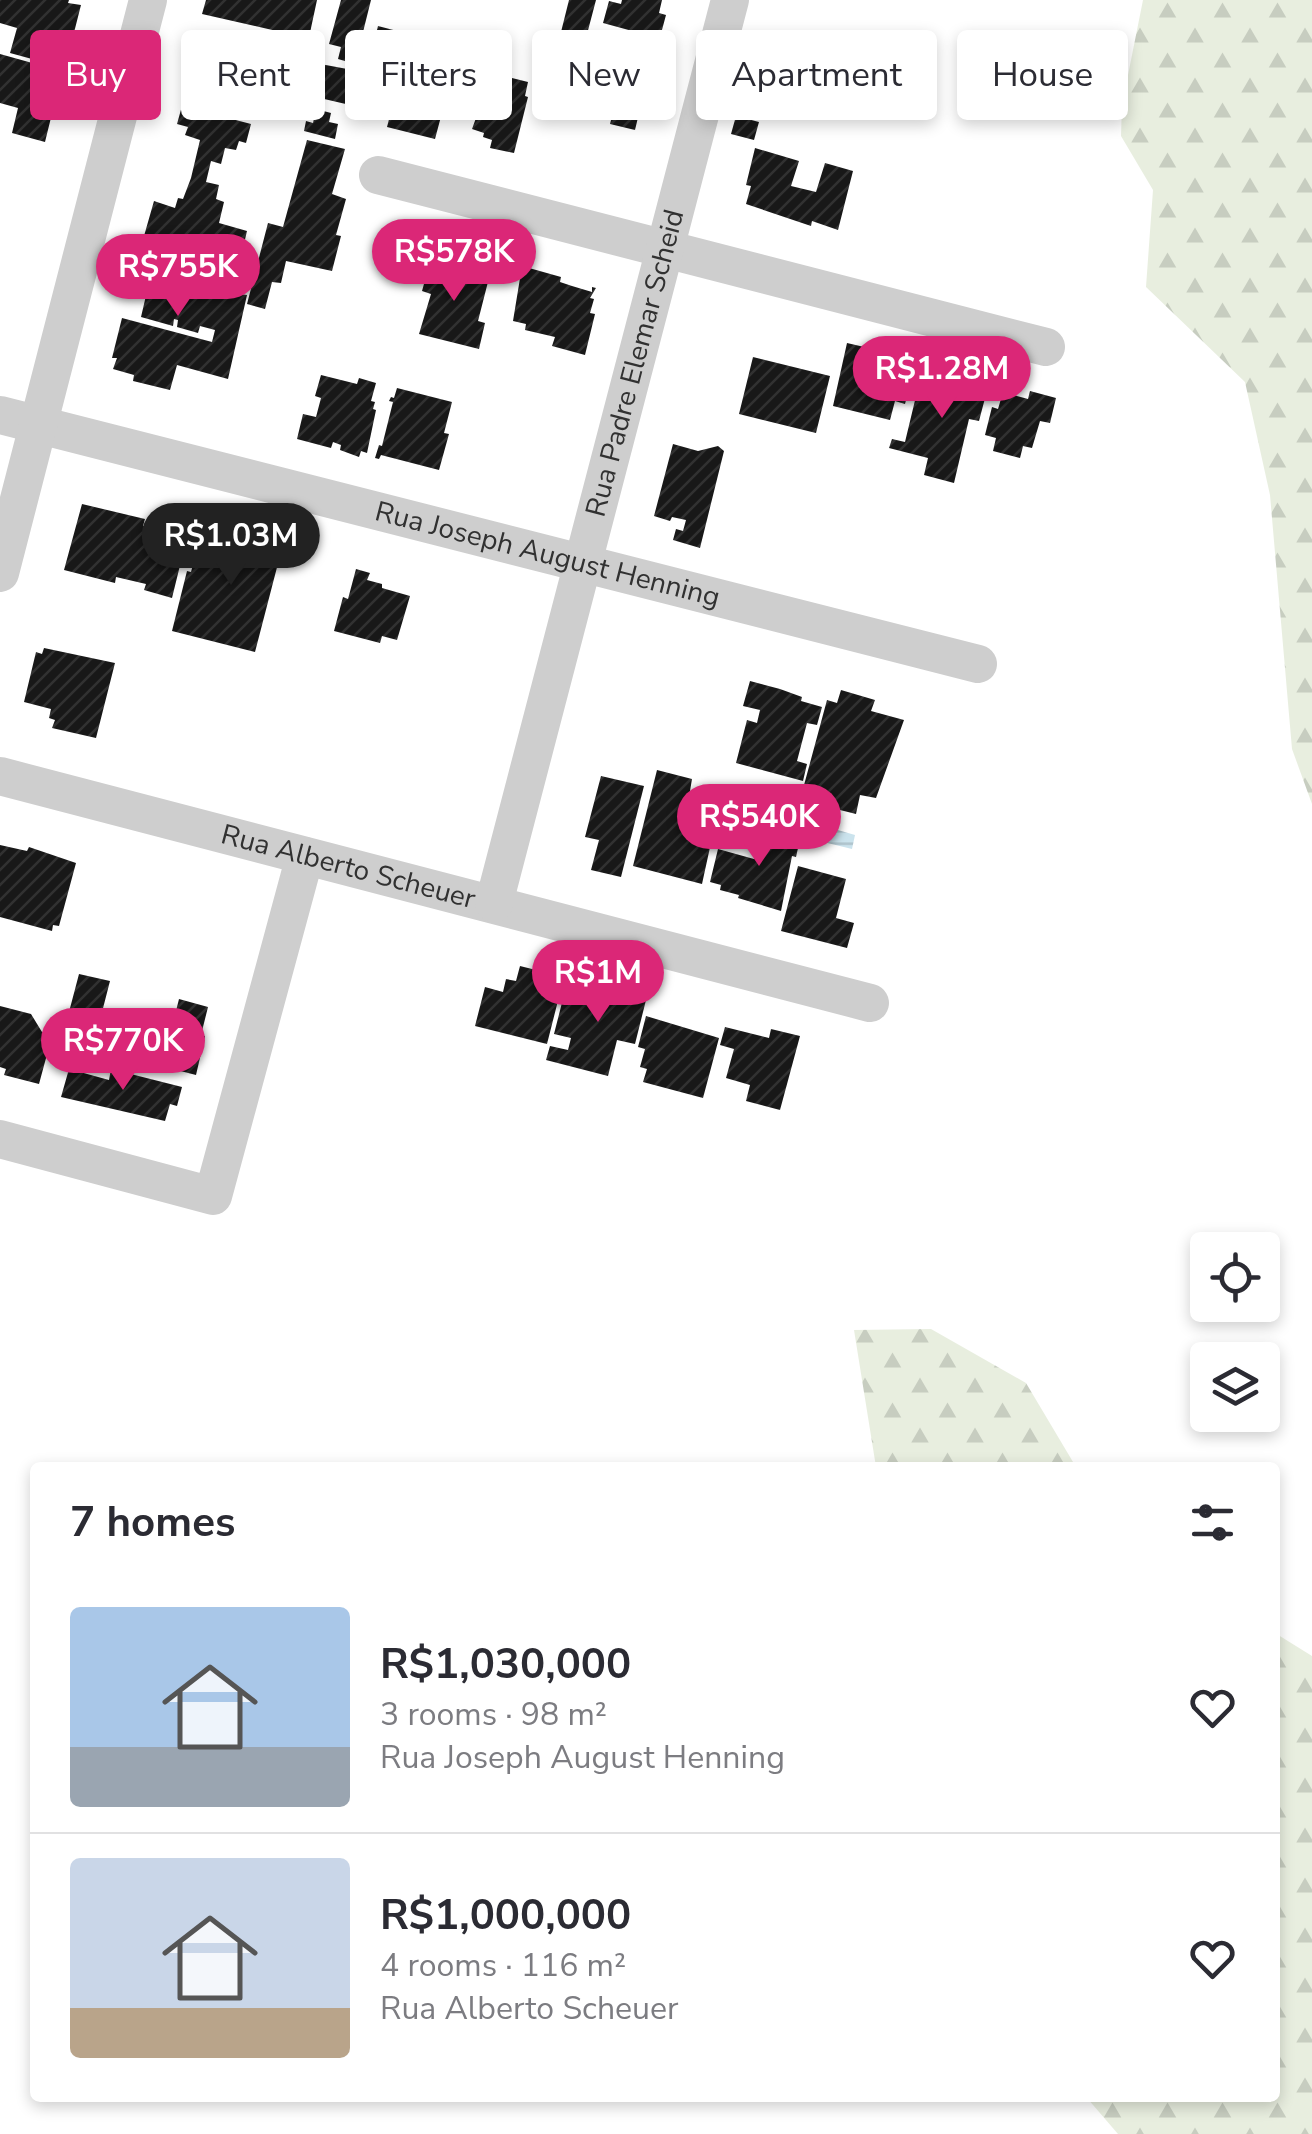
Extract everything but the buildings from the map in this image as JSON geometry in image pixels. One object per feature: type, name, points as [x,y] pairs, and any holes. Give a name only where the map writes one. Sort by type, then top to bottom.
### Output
[{"type":"street","points":[[0,573],[148,0]]},
{"type":"street","name":"Rua Padre Elemar Scheid","points":[[494,903],[730,0]]},
{"type":"street","points":[[378,175],[1046,347]]},
{"type":"street","name":"Rua Joseph August Henning","points":[[0,414],[978,664]]},
{"type":"street","name":"Rua Alberto Scheuer","points":[[0,776],[870,1003]]},
{"type":"street","points":[[0,1139],[213,1196],[306,856]]},
{"type":"green space","points":[[1143,0],[1312,0],[1312,804],[1292,749],[1270,495],[1245,382],[1146,287],[1153,190],[1121,136],[1122,120],[1128,120],[1128,75]]},
{"type":"green space","points":[[931,1329],[1026,1383],[1073,1462],[875,1462],[854,1330]]},
{"type":"green space","points":[[1280,1636],[1312,1656],[1312,2134],[1118,2134],[1090,2102],[1280,2102]]},
{"type":"water","points":[[807,821],[855,835],[852,849],[803,837]]}]
